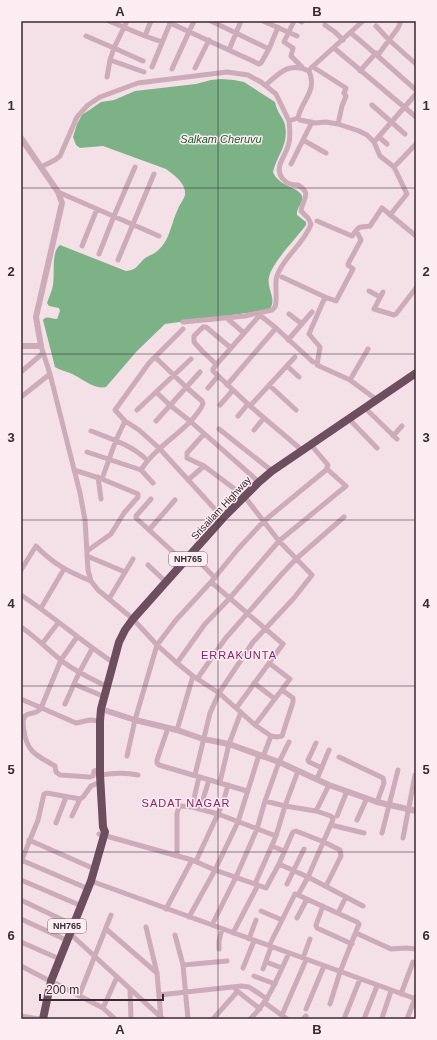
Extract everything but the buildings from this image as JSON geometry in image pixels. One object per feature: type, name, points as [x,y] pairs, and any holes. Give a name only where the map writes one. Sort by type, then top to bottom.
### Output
[{"type":"highway","name":"Srisailam Highway","points":[[38,1019],[55,957],[91,881],[102,832],[100,775],[101,709],[119,642],[125,630],[133,619],[223,518],[259,482],[272,471],[416,373]]},
{"type":"highway","name":"Srisailam Highway","points":[[43,1019],[48,980],[84,887],[102,832]]},
{"type":"street","points":[[109,21],[162,42]]},
{"type":"street","points":[[107,77],[114,48],[127,21]]},
{"type":"street","points":[[145,36],[151,21]]},
{"type":"street","points":[[172,68],[194,21]]},
{"type":"street","points":[[211,21],[269,49]]},
{"type":"street","points":[[229,50],[241,21]]},
{"type":"street","points":[[263,21],[297,36]]},
{"type":"street","points":[[294,21],[284,42],[293,48],[291,56],[303,68]]},
{"type":"street","points":[[311,68],[351,33],[362,21]]},
{"type":"street","points":[[360,71],[389,40],[398,28],[401,21]]},
{"type":"street","points":[[152,67],[171,22],[260,64],[269,49],[278,27]]},
{"type":"street","points":[[325,25],[335,32],[342,40]]},
{"type":"street","points":[[376,26],[416,64]]},
{"type":"street","points":[[351,33],[377,54],[416,90]]},
{"type":"street","points":[[86,36],[143,61]]},
{"type":"street","points":[[195,68],[208,40]]},
{"type":"street","points":[[334,48],[416,117]]},
{"type":"street","points":[[110,60],[144,72]]},
{"type":"street","points":[[268,83],[276,75],[295,66],[311,68],[346,88],[344,93],[346,96],[338,124]]},
{"type":"street","points":[[298,118],[310,91],[312,78],[311,68]]},
{"type":"street","points":[[41,167],[60,156],[77,117],[88,106],[100,97],[138,83],[227,72],[248,75],[261,82],[276,94],[289,121],[290,129],[288,147],[279,166],[279,173],[286,182],[292,185],[298,185],[306,192],[301,211],[308,218],[311,224],[307,233],[295,247],[277,277],[276,307],[272,310],[245,316],[183,322]]},
{"type":"street","points":[[374,142],[416,94]]},
{"type":"street","points":[[372,105],[405,134]]},
{"type":"street","points":[[289,121],[298,118],[312,122],[330,122],[364,132],[374,142],[380,156],[394,167],[407,194],[390,215]]},
{"type":"street","points":[[291,164],[312,122]]},
{"type":"street","points":[[379,136],[387,144]]},
{"type":"street","points":[[21,138],[58,192],[62,202],[36,317],[43,352],[80,493],[88,570],[91,581],[98,590],[133,619],[157,645],[177,663],[195,678],[219,693],[255,725],[271,736],[282,736],[294,702],[293,698],[282,690]]},
{"type":"street","points":[[303,140],[326,153]]},
{"type":"street","points":[[394,167],[416,144]]},
{"type":"street","points":[[291,147],[298,150]]},
{"type":"street","points":[[100,254],[135,167]]},
{"type":"street","points":[[118,260],[154,174]]},
{"type":"street","points":[[58,192],[158,236]]},
{"type":"street","points":[[317,221],[352,236],[362,226],[370,226],[382,208],[416,236]]},
{"type":"street","points":[[82,246],[97,209]]},
{"type":"street","points":[[282,277],[336,301],[352,269],[352,267],[348,264],[361,240],[355,232]]},
{"type":"street","points":[[369,291],[382,295],[374,308],[375,310],[394,315],[415,291]]},
{"type":"street","points":[[325,297],[309,334],[320,347],[317,365],[350,380],[377,400]]},
{"type":"street","points":[[288,340],[312,312]]},
{"type":"street","points":[[289,314],[302,324]]},
{"type":"street","points":[[301,452],[287,436],[282,434],[249,405],[213,370],[216,364],[259,316],[276,328],[313,362]]},
{"type":"street","points":[[229,320],[244,333]]},
{"type":"street","points":[[216,364],[194,342],[194,336],[200,329],[206,327],[231,348]]},
{"type":"street","points":[[227,385],[276,328]]},
{"type":"street","points":[[183,329],[149,363],[116,408],[116,412],[159,448],[223,518]]},
{"type":"street","points":[[21,346],[42,346]]},
{"type":"street","points":[[350,380],[368,349]]},
{"type":"street","points":[[21,372],[43,352]]},
{"type":"street","points":[[141,470],[146,460],[190,421],[203,406],[203,402],[186,388],[174,374],[155,357]]},
{"type":"street","points":[[238,416],[294,357]]},
{"type":"street","points":[[137,410],[191,359]]},
{"type":"street","points":[[287,366],[299,377]]},
{"type":"street","points":[[156,422],[200,372]]},
{"type":"street","points":[[21,397],[50,374]]},
{"type":"street","points":[[208,388],[218,376]]},
{"type":"street","points":[[269,385],[296,410]]},
{"type":"street","points":[[220,405],[233,390]]},
{"type":"street","points":[[156,392],[259,482]]},
{"type":"street","points":[[365,408],[395,437],[402,426]]},
{"type":"street","points":[[254,430],[264,418]]},
{"type":"street","points":[[349,419],[377,448]]},
{"type":"street","points":[[101,499],[100,478],[110,460],[116,440],[125,421]]},
{"type":"street","points":[[219,429],[272,471]]},
{"type":"street","points":[[91,432],[116,440],[137,451],[146,460]]},
{"type":"street","points":[[192,807],[210,713],[219,693],[253,642],[294,598],[311,576],[311,573],[279,541],[244,496],[204,466],[189,460],[186,456],[188,451],[204,434]]},
{"type":"street","points":[[177,663],[205,624],[229,599],[279,541],[346,486],[327,469],[328,465],[311,445]]},
{"type":"street","points":[[86,452],[141,470],[153,483]]},
{"type":"street","points":[[188,480],[204,466]]},
{"type":"street","points":[[127,756],[135,720],[157,645],[176,620],[264,521],[327,469]]},
{"type":"street","points":[[74,470],[100,478],[138,494],[138,497],[124,513],[111,534],[87,554]]},
{"type":"street","points":[[151,499],[136,516],[136,519],[184,562]]},
{"type":"street","points":[[149,530],[175,500]]},
{"type":"street","points":[[177,730],[195,678],[225,640],[281,575],[296,559],[344,517]]},
{"type":"street","points":[[21,570],[36,546],[50,560],[64,569],[91,581]]},
{"type":"street","points":[[87,554],[125,572]]},
{"type":"street","points":[[192,554],[229,599],[283,644],[236,708]]},
{"type":"street","points":[[109,599],[133,558]]},
{"type":"street","points":[[148,565],[166,582]]},
{"type":"street","points":[[41,608],[64,569]]},
{"type":"street","points":[[21,595],[41,608],[92,649],[114,664]]},
{"type":"street","points":[[42,644],[58,622]]},
{"type":"street","points":[[21,627],[79,673],[108,687]]},
{"type":"street","points":[[77,637],[61,660],[41,708],[34,713],[26,715],[22,723],[27,745],[38,756],[55,766],[56,772],[60,775],[90,777],[94,771],[100,775],[119,773],[138,775]]},
{"type":"street","points":[[65,704],[92,649]]},
{"type":"street","points":[[255,725],[290,680],[290,678],[269,663]]},
{"type":"street","points":[[254,683],[275,699]]},
{"type":"street","points":[[74,684],[105,698]]},
{"type":"street","points":[[21,699],[76,722],[90,720],[100,721]]},
{"type":"street","points":[[101,709],[204,739],[229,744],[279,762],[329,785],[377,802],[416,811]]},
{"type":"street","points":[[220,782],[229,744],[241,712]]},
{"type":"street","points":[[168,728],[157,763],[247,791]]},
{"type":"street","points":[[189,917],[215,870],[238,822],[247,791],[271,736]]},
{"type":"street","points":[[212,926],[257,829],[265,801],[288,742]]},
{"type":"street","points":[[316,743],[308,760],[322,768]]},
{"type":"street","points":[[317,779],[329,750]]},
{"type":"street","points":[[339,757],[382,778],[384,783],[377,802]]},
{"type":"street","points":[[382,833],[398,770]]},
{"type":"street","points":[[233,933],[256,885],[272,846],[298,771]]},
{"type":"street","points":[[403,838],[416,774]]},
{"type":"street","points":[[72,816],[80,799],[84,797],[100,775]]},
{"type":"street","points":[[200,809],[209,780]]},
{"type":"street","points":[[166,909],[194,861],[218,814],[226,796],[228,785]]},
{"type":"street","points":[[316,811],[329,785]]},
{"type":"street","points":[[337,816],[347,791]]},
{"type":"street","points":[[80,799],[46,793],[44,794],[38,820],[21,861],[84,887]]},
{"type":"street","points":[[56,823],[66,797]]},
{"type":"street","points":[[357,820],[367,798]]},
{"type":"street","points":[[263,969],[270,946],[295,894],[298,895],[308,877],[324,842],[332,819],[331,816],[316,811],[265,801]]},
{"type":"street","points":[[177,856],[178,810],[181,806],[192,807],[218,814],[276,836]]},
{"type":"street","points":[[331,825],[364,833]]},
{"type":"street","points":[[102,832],[194,861],[265,888],[268,886],[293,832],[296,831],[324,842],[342,852],[326,886]]},
{"type":"street","points":[[30,840],[90,867]]},
{"type":"street","points":[[272,846],[284,851]]},
{"type":"street","points":[[287,884],[304,849]]},
{"type":"street","points":[[279,864],[308,877],[363,906]]},
{"type":"street","points":[[21,880],[77,904]]},
{"type":"street","points":[[91,881],[377,986],[416,998],[407,1019]]},
{"type":"street","points":[[298,895],[357,922],[358,927],[340,972],[330,1004]]},
{"type":"street","points":[[338,913],[346,897]]},
{"type":"street","points":[[298,918],[307,899]]},
{"type":"street","points":[[21,900],[67,931],[162,1018]]},
{"type":"street","points":[[323,906],[316,925],[317,928],[352,944]]},
{"type":"street","points":[[261,911],[282,920]]},
{"type":"street","points":[[79,996],[111,915]]},
{"type":"street","points":[[21,919],[67,931]]},
{"type":"street","points":[[243,968],[256,920]]},
{"type":"street","points":[[146,927],[157,973],[162,1018]]},
{"type":"street","points":[[106,929],[157,973]]},
{"type":"street","points":[[219,949],[218,941],[222,929]]},
{"type":"street","points":[[356,933],[391,949],[416,949]]},
{"type":"street","points":[[175,935],[183,965],[188,1019]]},
{"type":"street","points":[[159,995],[241,986],[249,987],[284,1017],[305,959],[310,939]]},
{"type":"street","points":[[21,942],[55,957]]},
{"type":"street","points":[[250,1019],[266,1001],[289,953]]},
{"type":"street","points":[[183,965],[227,961]]},
{"type":"street","points":[[266,962],[282,968]]},
{"type":"street","points":[[401,994],[413,962]]},
{"type":"street","points":[[21,966],[102,1008],[115,1019]]},
{"type":"street","points":[[306,1009],[324,966]]},
{"type":"street","points":[[254,976],[275,984]]},
{"type":"street","points":[[102,1008],[117,977]]},
{"type":"street","points":[[344,1019],[360,979]]},
{"type":"street","points":[[364,1019],[377,986]]},
{"type":"street","points":[[232,987],[260,1009]]},
{"type":"street","points":[[130,989],[131,1019]]},
{"type":"street","points":[[382,1018],[391,990]]},
{"type":"street","points":[[213,1019],[237,992]]},
{"type":"street","points":[[21,1016],[38,1019]]},
{"type":"water","name":"Salkam Cheruvu","points":[[221,79],[244,82],[275,102],[284,122],[286,132],[284,144],[273,172],[280,181],[300,193],[302,196],[302,201],[297,215],[306,222],[306,225],[280,257],[271,271],[269,285],[272,302],[269,310],[165,324],[137,351],[106,387],[96,387],[55,367],[43,320],[48,317],[57,319],[60,311],[59,308],[49,306],[47,303],[53,285],[54,257],[57,248],[60,245],[126,271],[132,270],[161,248],[170,232],[185,194],[181,182],[166,169],[103,146],[80,148],[76,145],[73,137],[77,124],[82,115],[101,102],[114,100],[135,91],[196,84]]},
{"type":"district","name":"ERRAKUNTA","points":[[239,655]]},
{"type":"district","name":"SADAT NAGAR","points":[[186,803]]}]
